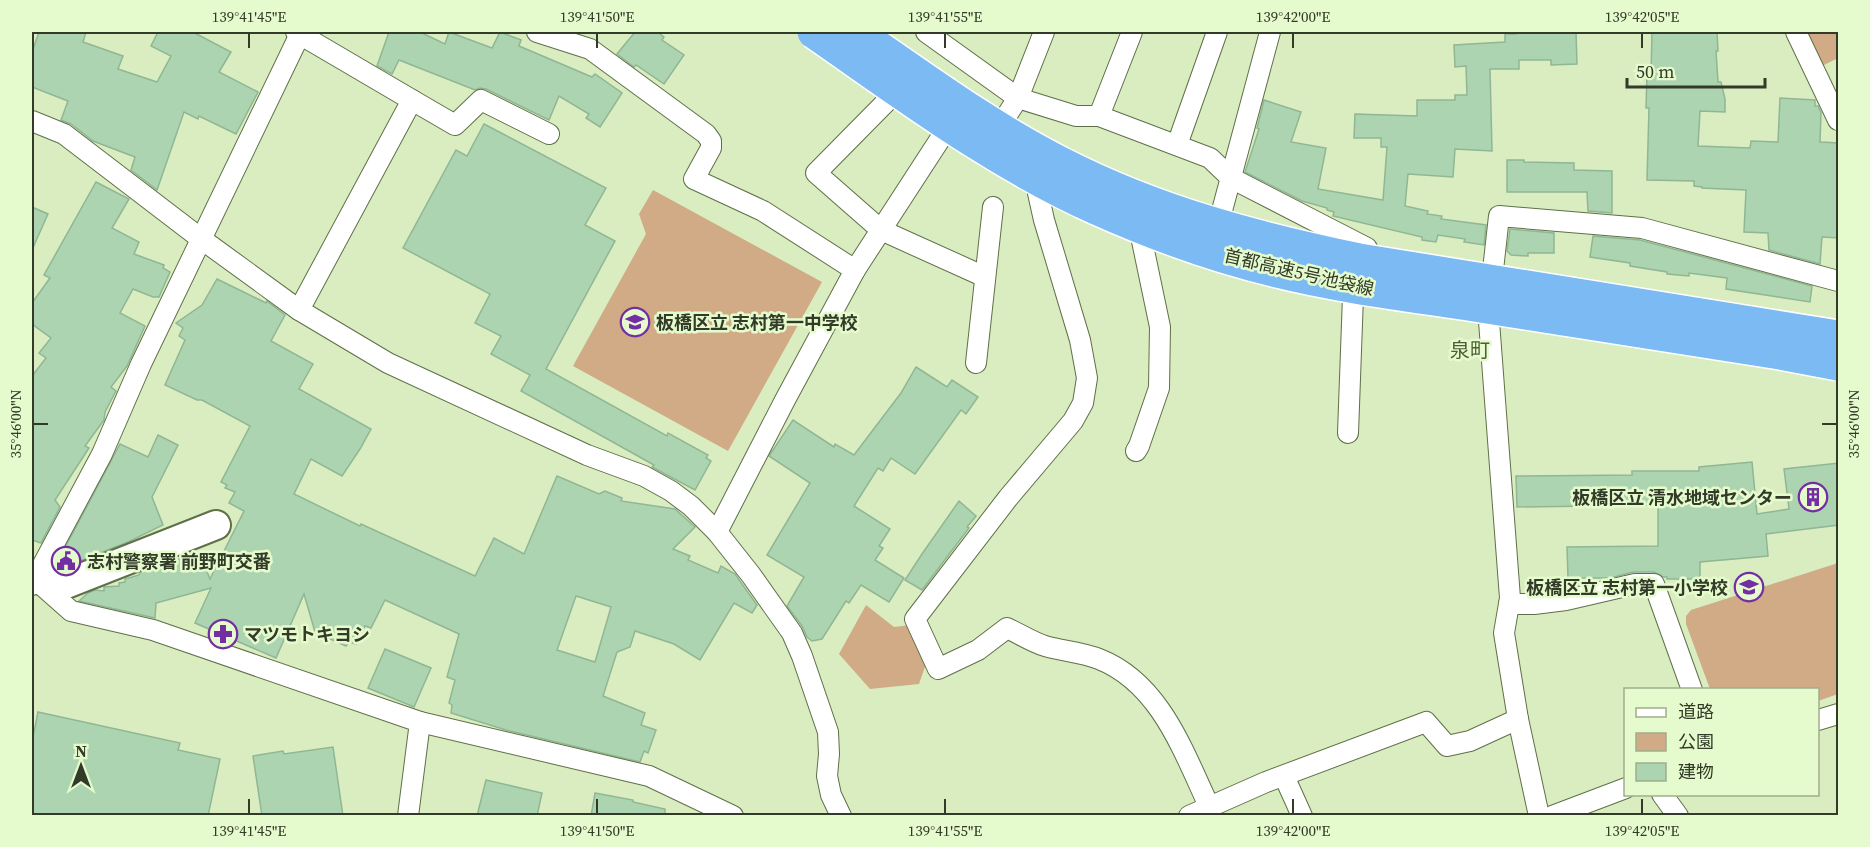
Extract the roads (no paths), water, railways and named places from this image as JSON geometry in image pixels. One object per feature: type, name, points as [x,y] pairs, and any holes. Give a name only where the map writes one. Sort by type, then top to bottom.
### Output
[{"type":"highway","name":"首都高速5号池袋線","points":[[814,32],[949,126],[1037,179],[1097,208],[1215,253],[1277,271],[1355,286],[1839,364]]},
{"type":"highway","name":"首都高速5号池袋線","points":[[856,32],[960,104],[1062,164],[1161,207],[1224,228],[1359,260],[1839,337]]},
{"type":"street","points":[[33,579],[102,454],[141,364],[299,32],[455,125],[481,100],[549,134]]},
{"type":"street","points":[[537,32],[590,50],[706,134],[711,141],[711,148],[694,179],[763,211],[855,270]]},
{"type":"street","points":[[802,32],[944,133],[1038,194],[1126,236],[1218,269],[1489,320],[1839,377]]},
{"type":"street","points":[[873,32],[921,67],[1059,150],[1130,186],[1220,218],[1296,236],[1839,326]]},
{"type":"street","points":[[926,32],[1018,98],[1076,116],[1100,116],[1210,158],[1231,178],[1367,248]]},
{"type":"street","points":[[1005,118],[1018,98],[1044,32]]},
{"type":"street","points":[[1100,116],[1132,32]]},
{"type":"street","points":[[1177,145],[1216,32]]},
{"type":"street","points":[[1220,218],[1270,32]]},
{"type":"street","points":[[1796,32],[1839,120]]},
{"type":"street","points":[[892,96],[816,172],[881,230],[985,277]]},
{"type":"street","points":[[299,310],[412,100]]},
{"type":"street","points":[[32,121],[64,134],[299,310],[399,368],[586,455],[644,476],[671,491],[691,506],[717,532],[792,633],[828,732],[827,776],[831,795],[842,816]]},
{"type":"street","points":[[717,532],[785,399],[855,270],[944,133]]},
{"type":"street","points":[[1038,194],[1080,340],[1087,378],[1083,403],[1073,421],[1008,498],[915,619],[938,669],[978,650],[1007,628],[1043,645],[1098,658],[1119,669],[1151,697],[1161,711],[1209,806]]},
{"type":"street","points":[[976,363],[993,207]]},
{"type":"street","points":[[1539,816],[1518,719],[1504,633],[1509,604],[1508,575],[1487,295],[1493,270],[1499,216],[1642,228],[1839,281]]},
{"type":"street","points":[[1136,451],[1159,388],[1160,327],[1142,241]]},
{"type":"street","points":[[1348,433],[1353,296]]},
{"type":"street","points":[[33,579],[66,584],[216,525]]},
{"type":"street","points":[[33,579],[71,611],[153,630],[420,722],[649,776],[733,816]]},
{"type":"street","points":[[1509,604],[1545,603],[1635,584],[1654,584],[1691,688]]},
{"type":"street","points":[[1819,720],[1839,714]]},
{"type":"street","points":[[1189,816],[1266,782],[1426,722],[1447,746],[1470,741],[1518,719]]},
{"type":"street","points":[[408,816],[420,722]]},
{"type":"street","points":[[1284,776],[1302,816]]},
{"type":"street","points":[[1552,816],[1624,789]]},
{"type":"street","points":[[1663,796],[1678,816]]},
{"type":"place","name":"板橋区立 志村第一中学校","points":[[635,322]]},
{"type":"place","name":"板橋区立 清水地域センター","points":[[1813,497]]},
{"type":"place","name":"志村警察署 前野町交番","points":[[66,561]]},
{"type":"place","name":"板橋区立 志村第一小学校","points":[[1749,587]]},
{"type":"place","name":"マツモトキヨシ","points":[[223,634]]},
{"type":"district","name":"泉町","points":[[1470,350]]}]
